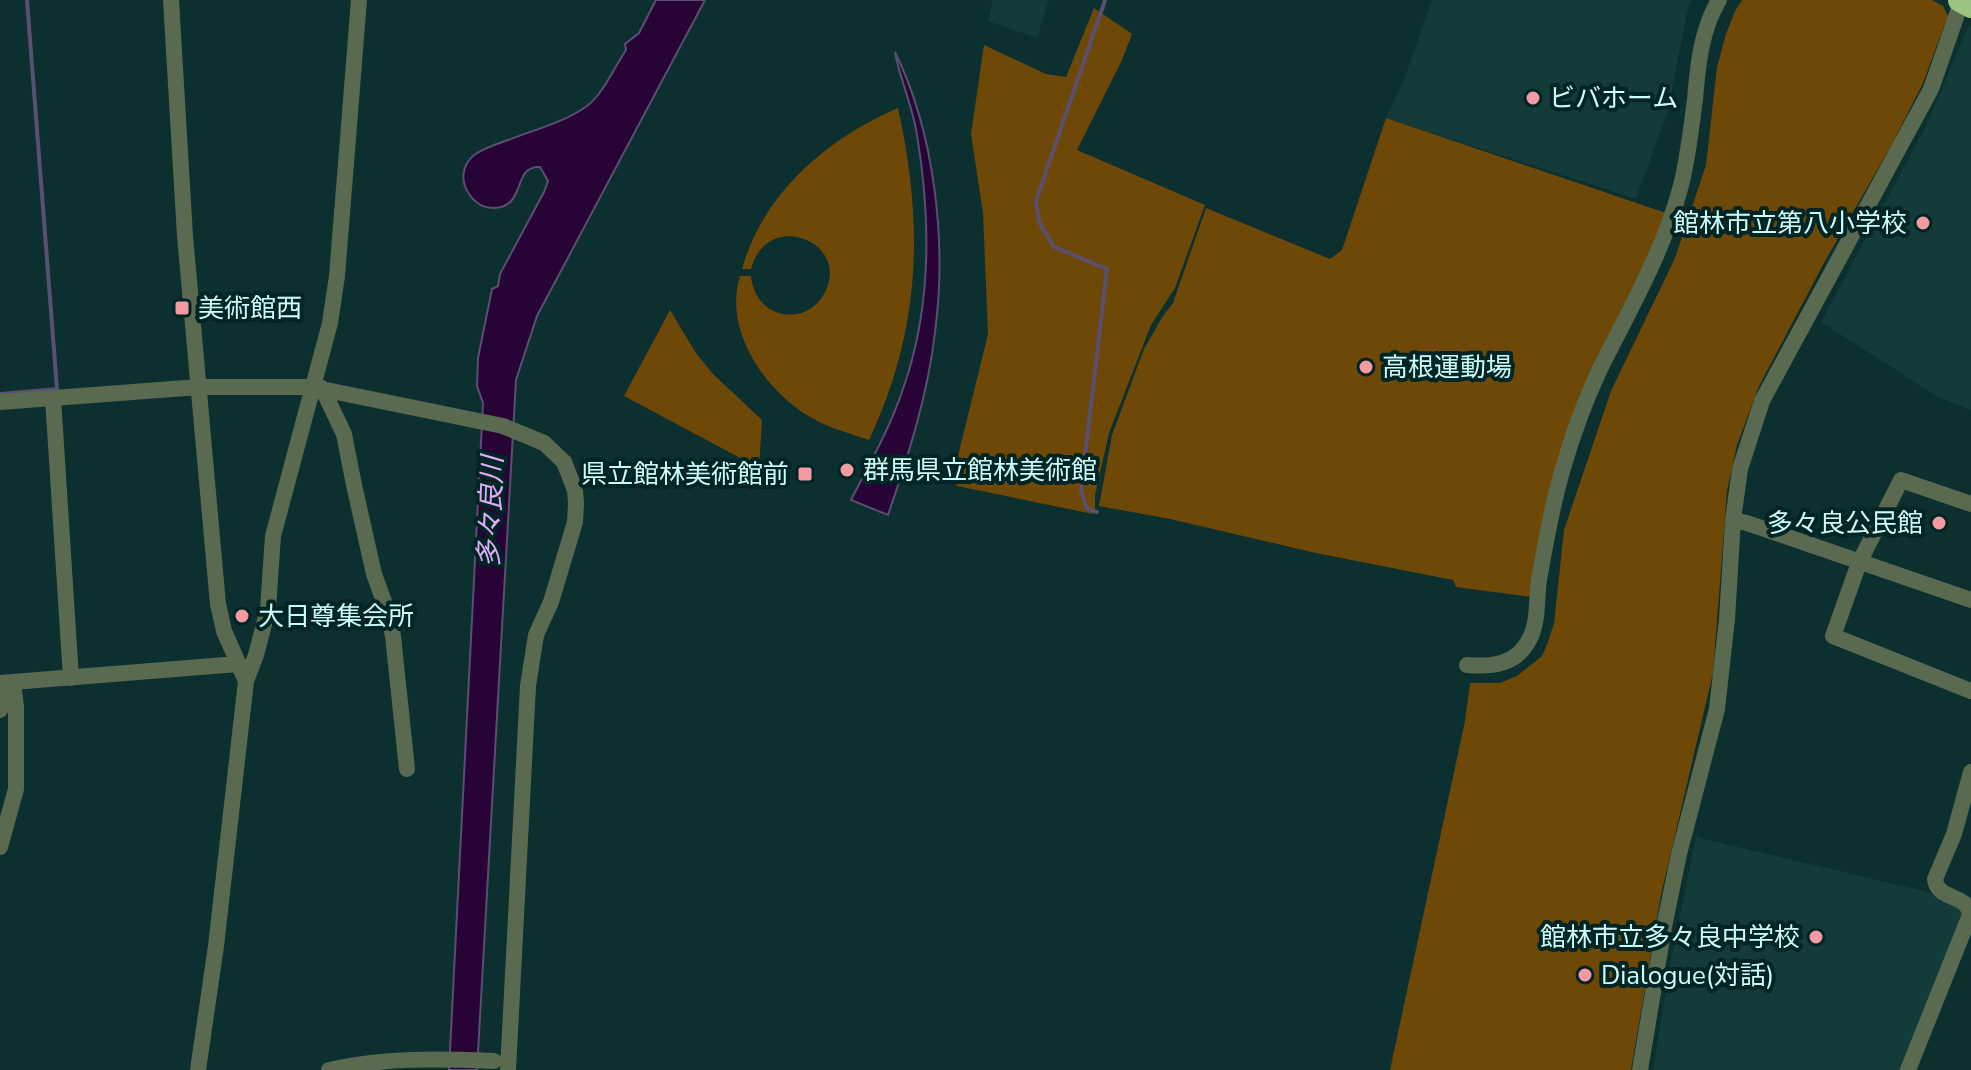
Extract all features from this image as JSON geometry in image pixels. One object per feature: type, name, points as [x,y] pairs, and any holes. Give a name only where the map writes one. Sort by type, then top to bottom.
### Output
[{"type":"highway","points":[[1962,0],[1971,6]]},
{"type":"street","points":[[171,0],[185,236],[218,604],[224,631],[246,681]]},
{"type":"street","points":[[198,1070],[216,946],[246,681],[268,609],[273,536],[310,401],[317,388],[330,323],[337,276],[359,0]]},
{"type":"street","points":[[1467,665],[1500,665],[1512,659],[1533,631],[1539,581],[1563,468],[1593,386],[1642,287],[1670,219],[1680,188],[1691,130],[1699,57],[1704,35],[1719,0]]},
{"type":"street","points":[[1640,1070],[1679,854],[1717,709],[1740,469],[1762,401],[1931,89],[1962,0]]},
{"type":"street","points":[[0,402],[199,387],[317,388],[503,426],[544,443],[564,462],[575,490],[575,522],[555,589],[536,635],[528,686],[501,1066],[441,1059],[360,1063],[329,1070]]},
{"type":"street","points":[[317,388],[344,434],[374,574],[387,610],[395,651],[407,769]]},
{"type":"street","points":[[53,398],[71,678]]},
{"type":"street","points":[[1971,504],[1901,480],[1859,563],[1833,636],[1971,691]]},
{"type":"street","points":[[1733,520],[1971,600]]},
{"type":"street","points":[[7,683],[238,664]]},
{"type":"street","points":[[0,710],[7,683]]},
{"type":"street","points":[[0,847],[16,789],[16,707],[7,683]]},
{"type":"street","points":[[1908,1070],[1970,915],[1966,903],[1940,891],[1935,879],[1965,821],[1971,772]]},
{"type":"shaded area","points":[[993,0],[1049,0],[1037,38],[988,21]]},
{"type":"shaded area","name":"ビバホーム","points":[[1432,0],[1692,0],[1667,113],[1636,199],[1386,118],[1403,82]]},
{"type":"shaded area","points":[[1742,0],[1932,0],[1943,6],[1948,16],[1923,83],[1759,386],[1737,445],[1727,491],[1713,673],[1661,895],[1631,1070],[1390,1070],[1465,721],[1470,683],[1500,683],[1517,676],[1542,656],[1548,642],[1554,623],[1564,530],[1611,391],[1675,258],[1706,165],[1717,67],[1726,34]]},
{"type":"shaded area","points":[[1094,8],[1132,34],[1077,150],[1205,205],[1175,288],[1151,325],[1109,433],[1093,514],[957,486],[953,476],[988,334],[983,213],[971,134],[984,45],[1046,74],[1066,77]]},
{"type":"shaded area","name":"館林市立第八小学校","points":[[1971,26],[1971,410],[1938,397],[1821,322],[1927,124]]},
{"type":"shaded area","points":[[898,108],[912,194],[913,277],[899,358],[869,440],[817,421],[778,391],[752,357],[743,338],[736,297],[740,276],[751,276],[760,300],[780,313],[801,313],[820,300],[830,274],[827,259],[817,247],[804,239],[788,236],[773,240],[760,250],[751,269],[742,269],[752,241],[765,216],[802,171],[847,135]]},
{"type":"shaded area","name":"高根運動場","points":[[1386,118],[1666,213],[1656,242],[1586,385],[1532,597],[1456,587],[1453,580],[1099,506],[1112,435],[1144,349],[1173,303],[1206,208],[1330,259],[1342,250]]},
{"type":"shaded area","points":[[670,310],[713,374],[762,420],[759,468],[624,396]]},
{"type":"shaded area","name":"館林市立多々良中学校","points":[[1696,837],[1924,891],[1960,907],[1965,915],[1903,1070],[1653,1070],[1671,959]]},
{"type":"water","name":"多々良川","points":[[656,0],[705,0],[537,316],[516,380],[477,1070],[449,1070],[483,403],[477,386],[478,358],[492,289],[498,286],[500,274],[548,181],[540,167],[531,168],[525,173],[511,201],[505,206],[490,208],[471,197],[464,184],[464,173],[467,163],[478,153],[559,121],[593,101],[626,50],[625,44],[639,33]]},
{"type":"water","points":[[895,52],[909,84],[928,153],[938,226],[939,262],[935,332],[928,379],[888,515],[851,500],[886,432],[903,389],[913,358],[924,295],[926,231],[922,167],[915,125]]},
{"type":"waterway","points":[[0,394],[57,389],[27,0]]},
{"type":"waterway","points":[[1097,512],[1087,509],[1081,490],[1107,269],[1054,247],[1039,222],[1036,201],[1105,0]]},
{"type":"place","name":"ビバホーム","points":[[1533,98]]},
{"type":"place","name":"館林市立第八小学校","points":[[1923,223]]},
{"type":"place","name":"美術館西","points":[[182,308]]},
{"type":"place","name":"高根運動場","points":[[1366,367]]},
{"type":"place","name":"群馬県立館林美術館","points":[[847,470]]},
{"type":"place","name":"県立館林美術館前","points":[[805,474]]},
{"type":"place","name":"多々良公民館","points":[[1939,523]]},
{"type":"place","name":"大日尊集会所","points":[[242,616]]},
{"type":"place","name":"館林市立多々良中学校","points":[[1816,937]]},
{"type":"place","name":"Dialogue(対話)","points":[[1585,975]]}]
